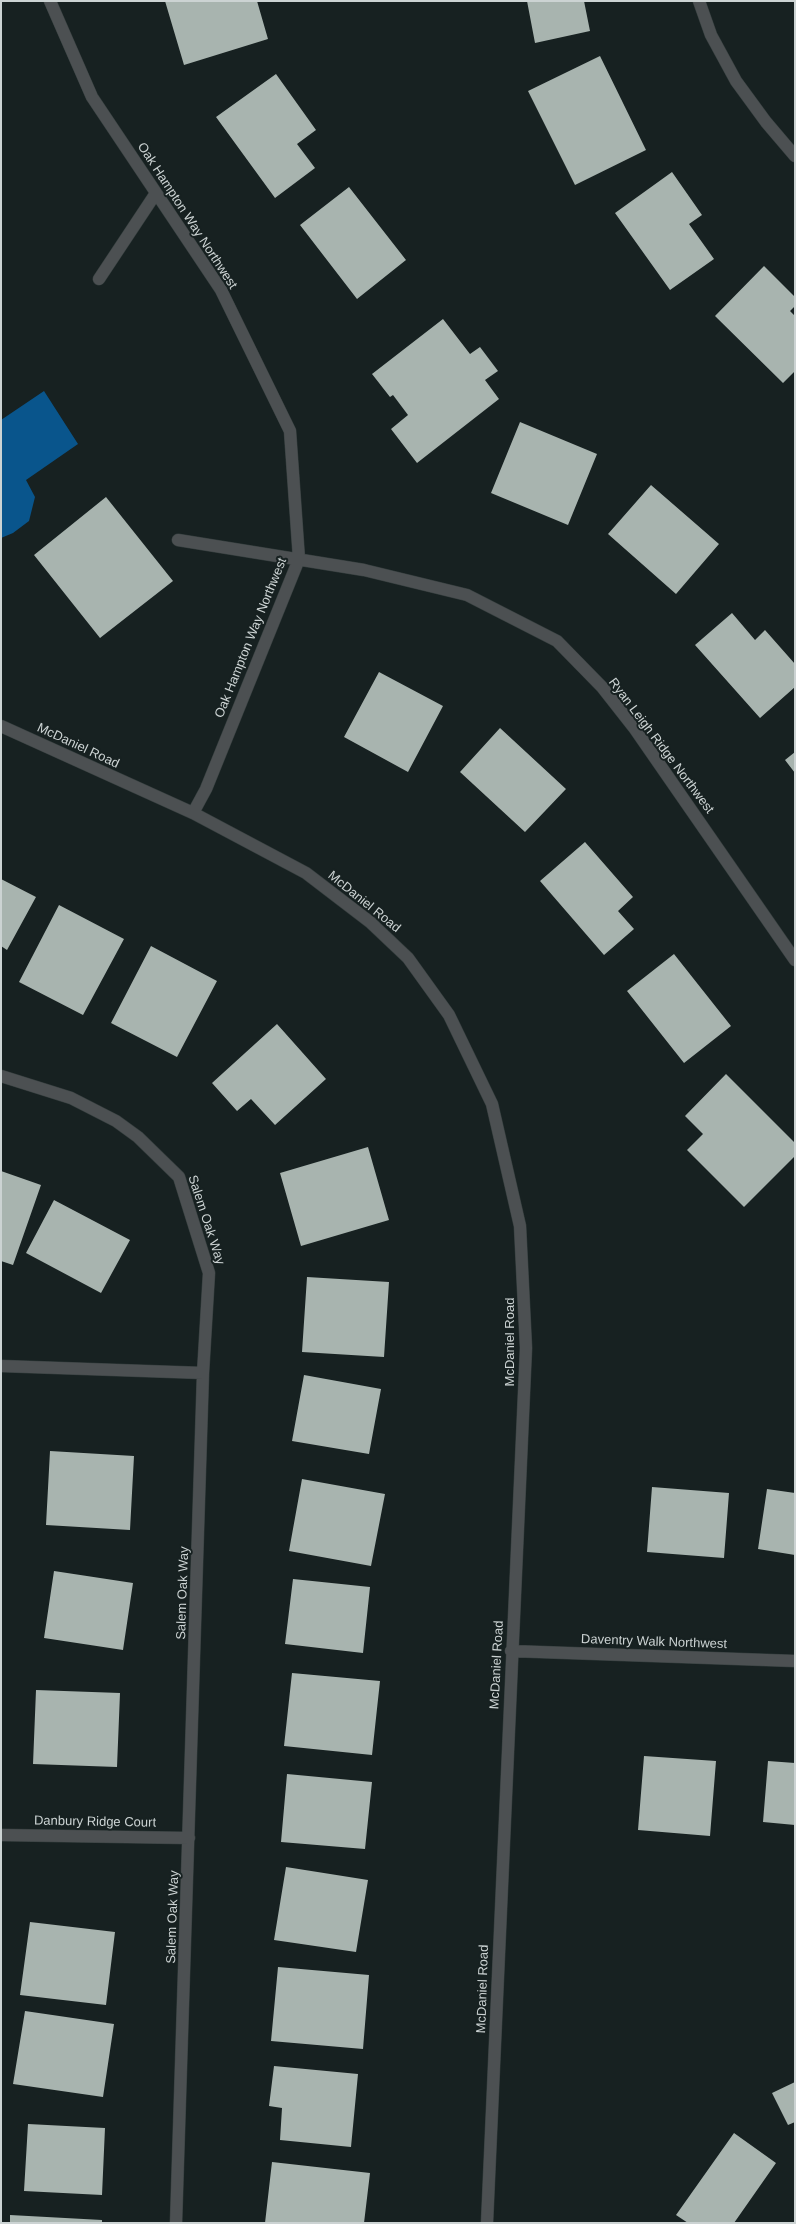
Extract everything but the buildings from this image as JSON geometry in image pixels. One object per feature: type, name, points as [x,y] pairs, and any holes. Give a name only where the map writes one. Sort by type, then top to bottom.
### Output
[{"type":"street","name":"Oak Hampton Way Northwest","points":[[50,1],[92,97],[221,290],[290,431],[298,559],[206,789],[193,813]]},
{"type":"street","points":[[699,1],[711,35],[736,81],[766,122],[795,156]]},
{"type":"street","points":[[99,279],[156,193]]},
{"type":"street","name":"Ryan Leigh Ridge Northwest","points":[[178,540],[298,559],[379,574],[467,595],[557,641],[602,687],[635,729],[795,960]]},
{"type":"street","name":"McDaniel Road","points":[[1,726],[193,813],[306,873],[370,922],[408,958],[449,1015],[492,1104],[520,1226],[526,1348],[511,1651],[487,2223]]},
{"type":"street","name":"Salem Oak Way","points":[[1,1076],[72,1098],[116,1121],[138,1137],[179,1177],[209,1273],[203,1373],[190,1838],[176,2223]]},
{"type":"street","points":[[1,1366],[203,1373]]},
{"type":"street","name":"Daventry Walk Northwest","points":[[511,1651],[795,1661]]},
{"type":"street","name":"Danbury Ridge Court","points":[[1,1835],[190,1838]]},
{"type":"water","points":[[44,391],[78,444],[26,480],[35,497],[29,521],[13,533],[1,538],[1,420]]}]
